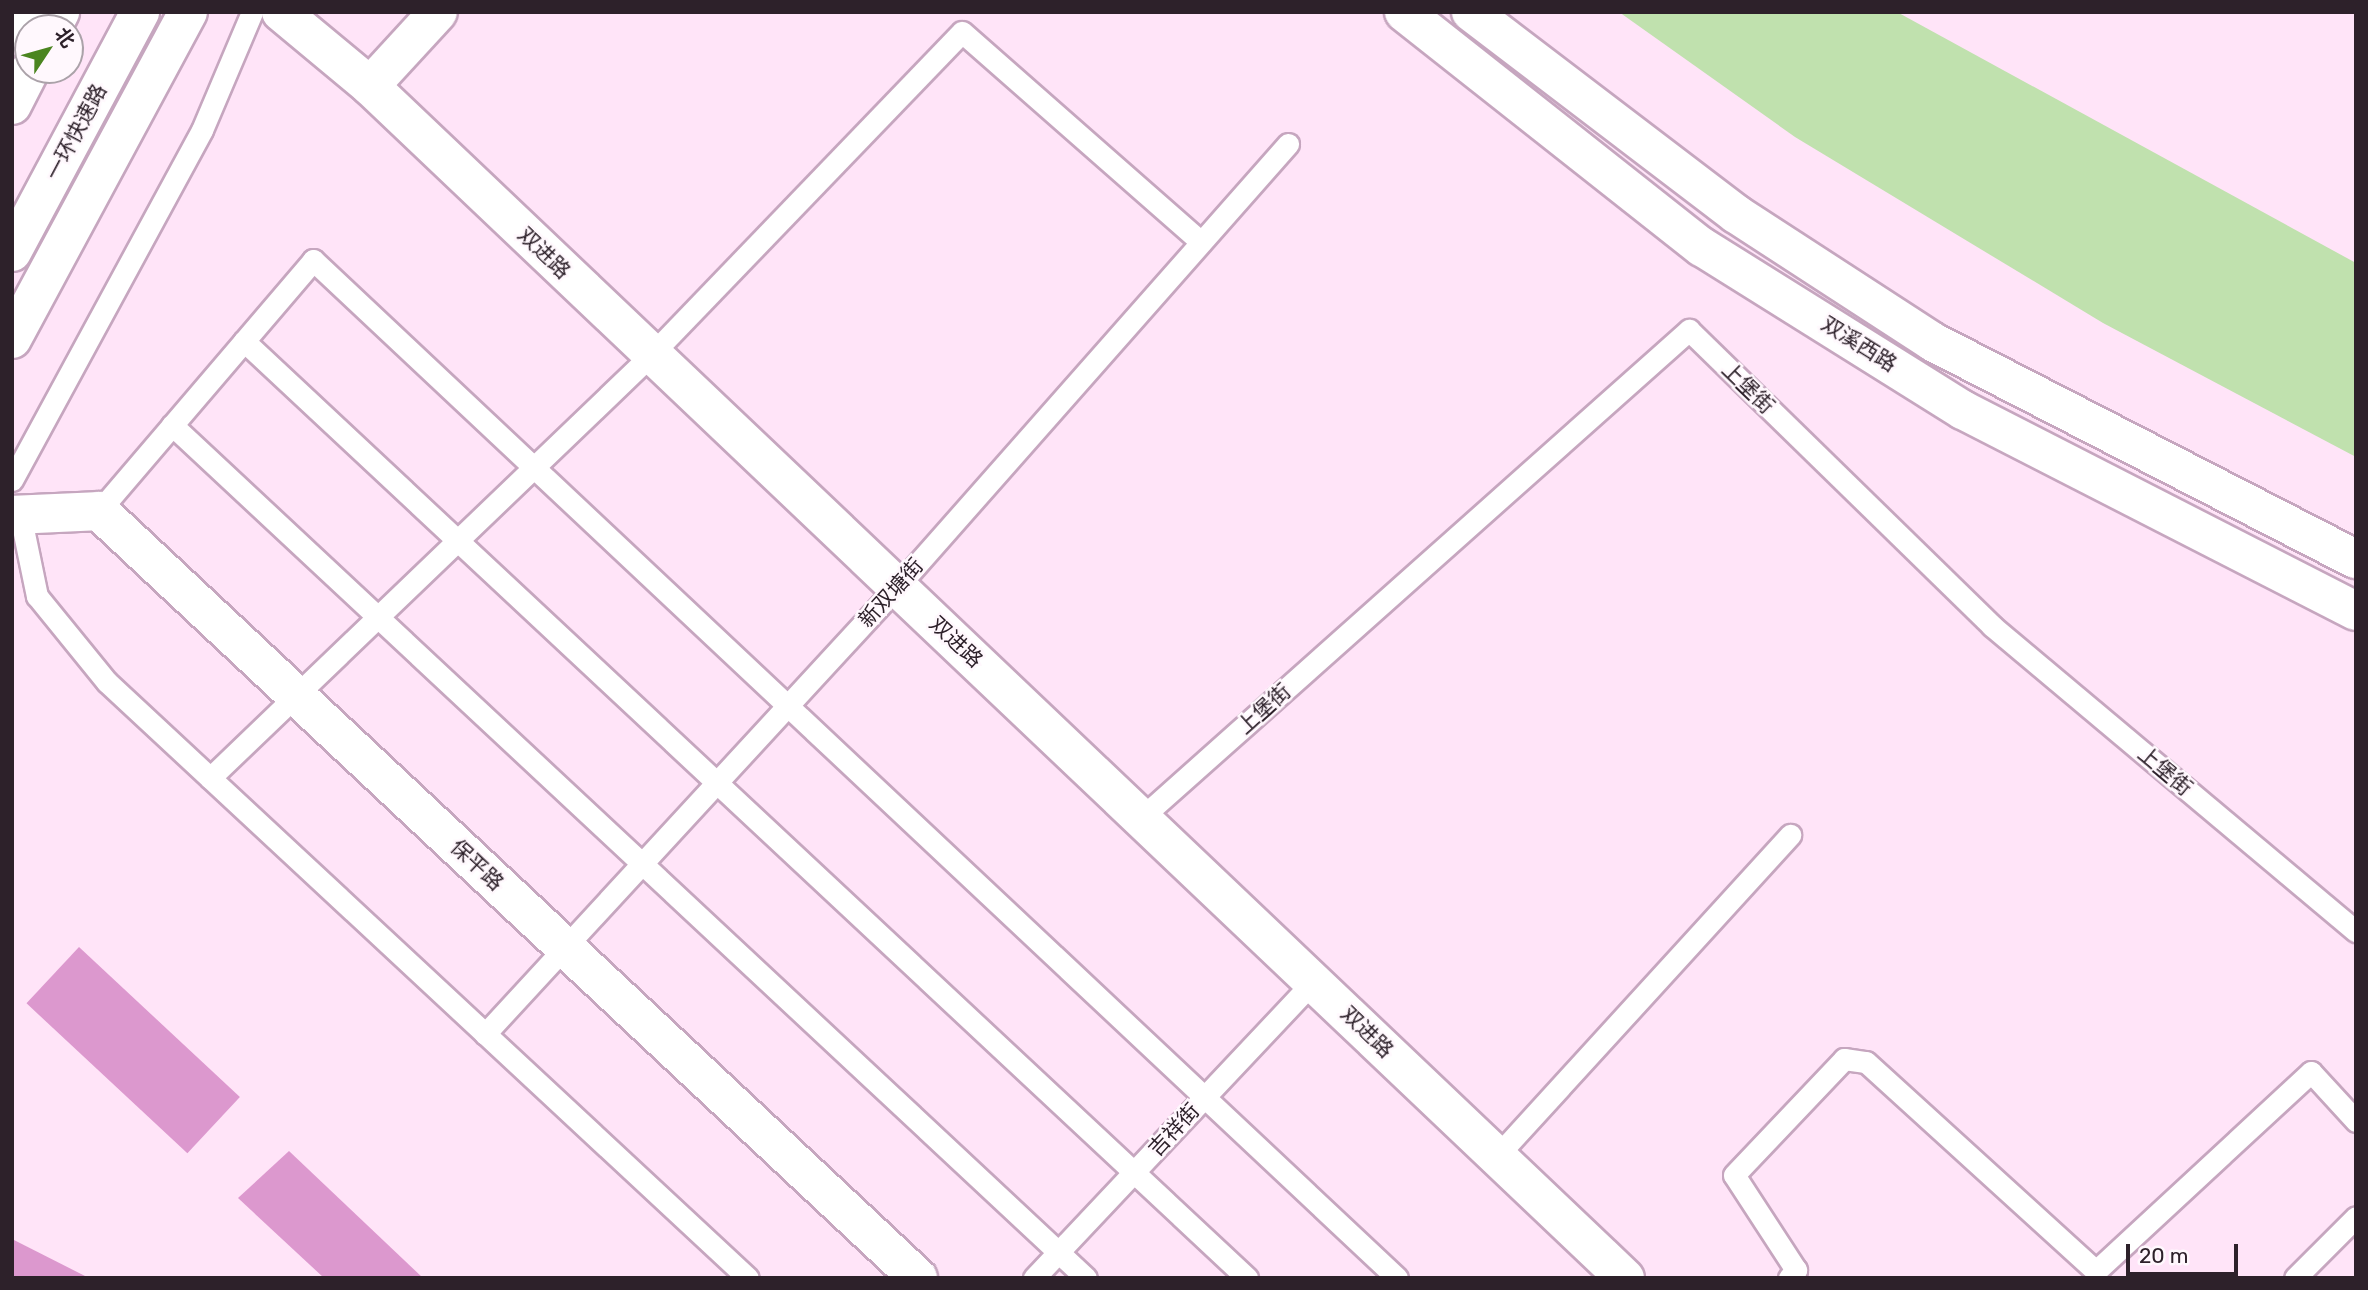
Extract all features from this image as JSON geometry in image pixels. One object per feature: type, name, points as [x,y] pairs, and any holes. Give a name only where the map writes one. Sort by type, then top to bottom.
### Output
[{"type":"main road","points":[[12,28],[21,12]]},
{"type":"main road","name":"一环快速路","points":[[12,252],[139,12]]},
{"type":"main road","points":[[12,339],[188,12]]},
{"type":"main road","name":"双进路","points":[[281,12],[370,86],[1625,1278]]},
{"type":"main road","points":[[370,86],[438,12]]},
{"type":"main road","name":"双溪西路","points":[[1404,12],[1702,247],[1963,410],[2356,611]]},
{"type":"main road","name":"双溪西路","points":[[1471,12],[1736,214],[1933,342],[2356,559]]},
{"type":"main road","points":[[15,503],[99,511]]},
{"type":"main road","name":"保平路","points":[[99,511],[918,1278]]},
{"type":"lane","points":[[252,12],[202,130],[15,503],[37,596],[107,682],[748,1278]]},
{"type":"lane","points":[[210,778],[293,693],[651,355],[962,32],[1201,242]]},
{"type":"lane","name":"新双塘街","points":[[485,1034],[897,587],[1288,144]]},
{"type":"lane","points":[[99,511],[313,260],[1397,1278]]},
{"type":"lane","name":"上堡街","points":[[1141,818],[1689,330],[1992,626],[2356,931]]},
{"type":"lane","points":[[244,341],[457,536],[1247,1278]]},
{"type":"lane","points":[[172,425],[1086,1278]]},
{"type":"lane","points":[[1497,1156],[1790,835]]},
{"type":"lane","name":"吉祥街","points":[[1034,1278],[1314,981]]},
{"type":"lane","points":[[1789,1278],[1796,1270],[1734,1175],[1844,1059],[1866,1062],[2096,1271],[2311,1072],[2356,1121]]},
{"type":"lane","points":[[2295,1278],[2356,1217]]},
{"type":"green space","points":[[1619,12],[1897,12],[2356,263],[2356,457],[2103,323],[1795,137]]},
{"type":"building","points":[[79,947],[240,1097],[187,1153],[26,1003]]},
{"type":"building","points":[[289,1151],[423,1278],[324,1278],[238,1198]]},
{"type":"building","points":[[12,1239],[89,1278],[12,1278]]}]
